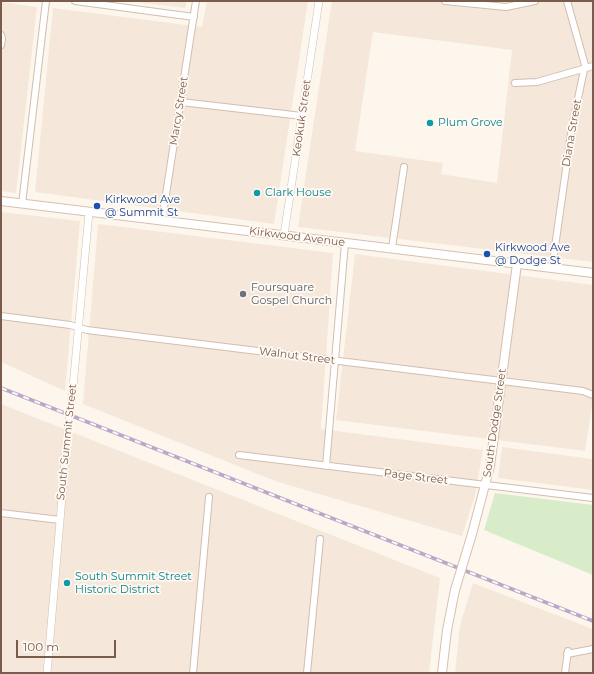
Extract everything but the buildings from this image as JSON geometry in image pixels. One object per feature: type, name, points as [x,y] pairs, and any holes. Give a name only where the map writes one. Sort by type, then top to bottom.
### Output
[{"type":"main road","name":"Kirkwood Avenue","points":[[1,201],[593,273]]},
{"type":"main road","name":"South Dodge Street","points":[[442,673],[447,630],[455,590],[486,486],[490,466],[517,264]]},
{"type":"street","points":[[22,204],[46,1]]},
{"type":"street","points":[[75,1],[92,2],[194,17]]},
{"type":"street","name":"Marcy Street","points":[[162,220],[196,1]]},
{"type":"street","name":"Keokuk Street","points":[[284,235],[318,1]]},
{"type":"street","points":[[445,1],[506,7],[534,1]]},
{"type":"street","name":"Diana Street","points":[[552,268],[572,127],[585,65],[567,1]]},
{"type":"street","points":[[1,35],[1,45]]},
{"type":"street","points":[[515,83],[537,82],[593,66]]},
{"type":"street","points":[[181,102],[302,116]]},
{"type":"street","points":[[392,248],[404,167]]},
{"type":"street","name":"South Summit Street","points":[[47,673],[67,439],[89,212]]},
{"type":"street","points":[[326,466],[345,243]]},
{"type":"street","name":"Walnut Street","points":[[1,316],[70,325],[87,330],[582,391],[593,395]]},
{"type":"street","name":"Page Street","points":[[239,455],[593,498]]},
{"type":"street","points":[[193,673],[209,497]]},
{"type":"street","points":[[1,513],[60,520]]},
{"type":"street","points":[[307,673],[320,539]]},
{"type":"street","points":[[565,673],[567,652],[593,649]]},
{"type":"shaded area","points":[[129,1],[187,1],[185,8]]},
{"type":"shaded area","points":[[207,1],[308,1],[274,224],[35,192],[53,8],[202,27]]},
{"type":"shaded area","points":[[332,1],[593,1],[593,262],[298,227]],"holes":[[[373,32],[512,50],[497,183],[441,174],[443,163],[355,151]]]},
{"type":"shaded area","points":[[1,2],[37,7],[16,193],[1,191]]},
{"type":"shaded area","points":[[1,212],[80,221],[65,391],[1,362]]},
{"type":"shaded area","points":[[98,224],[333,253],[321,429],[483,450],[475,496],[462,536],[275,481],[83,404]]},
{"type":"shaded area","points":[[355,254],[593,285],[593,400],[585,451],[336,420]]},
{"type":"shaded area","points":[[1,404],[440,578],[429,673],[1,673]]},
{"type":"shaded area","points":[[502,447],[592,459],[593,457],[593,490],[498,478]]},
{"type":"shaded area","points":[[473,583],[593,629],[593,673],[455,673],[460,625]]},
{"type":"green space","points":[[495,493],[593,505],[593,575],[484,530]]},
{"type":"railway","points":[[1,388],[593,621]]},
{"type":"place","name":"Plum Grove","points":[[430,123]]},
{"type":"place","name":"Clark House","points":[[257,193]]},
{"type":"place","name":"Kirkwood Ave @ Summit St","points":[[97,206]]},
{"type":"place","name":"Kirkwood Ave @ Dodge St","points":[[487,254]]},
{"type":"place","name":"Foursquare Gospel Church","points":[[243,294]]},
{"type":"place","name":"South Summit Street Historic District","points":[[67,583]]}]
